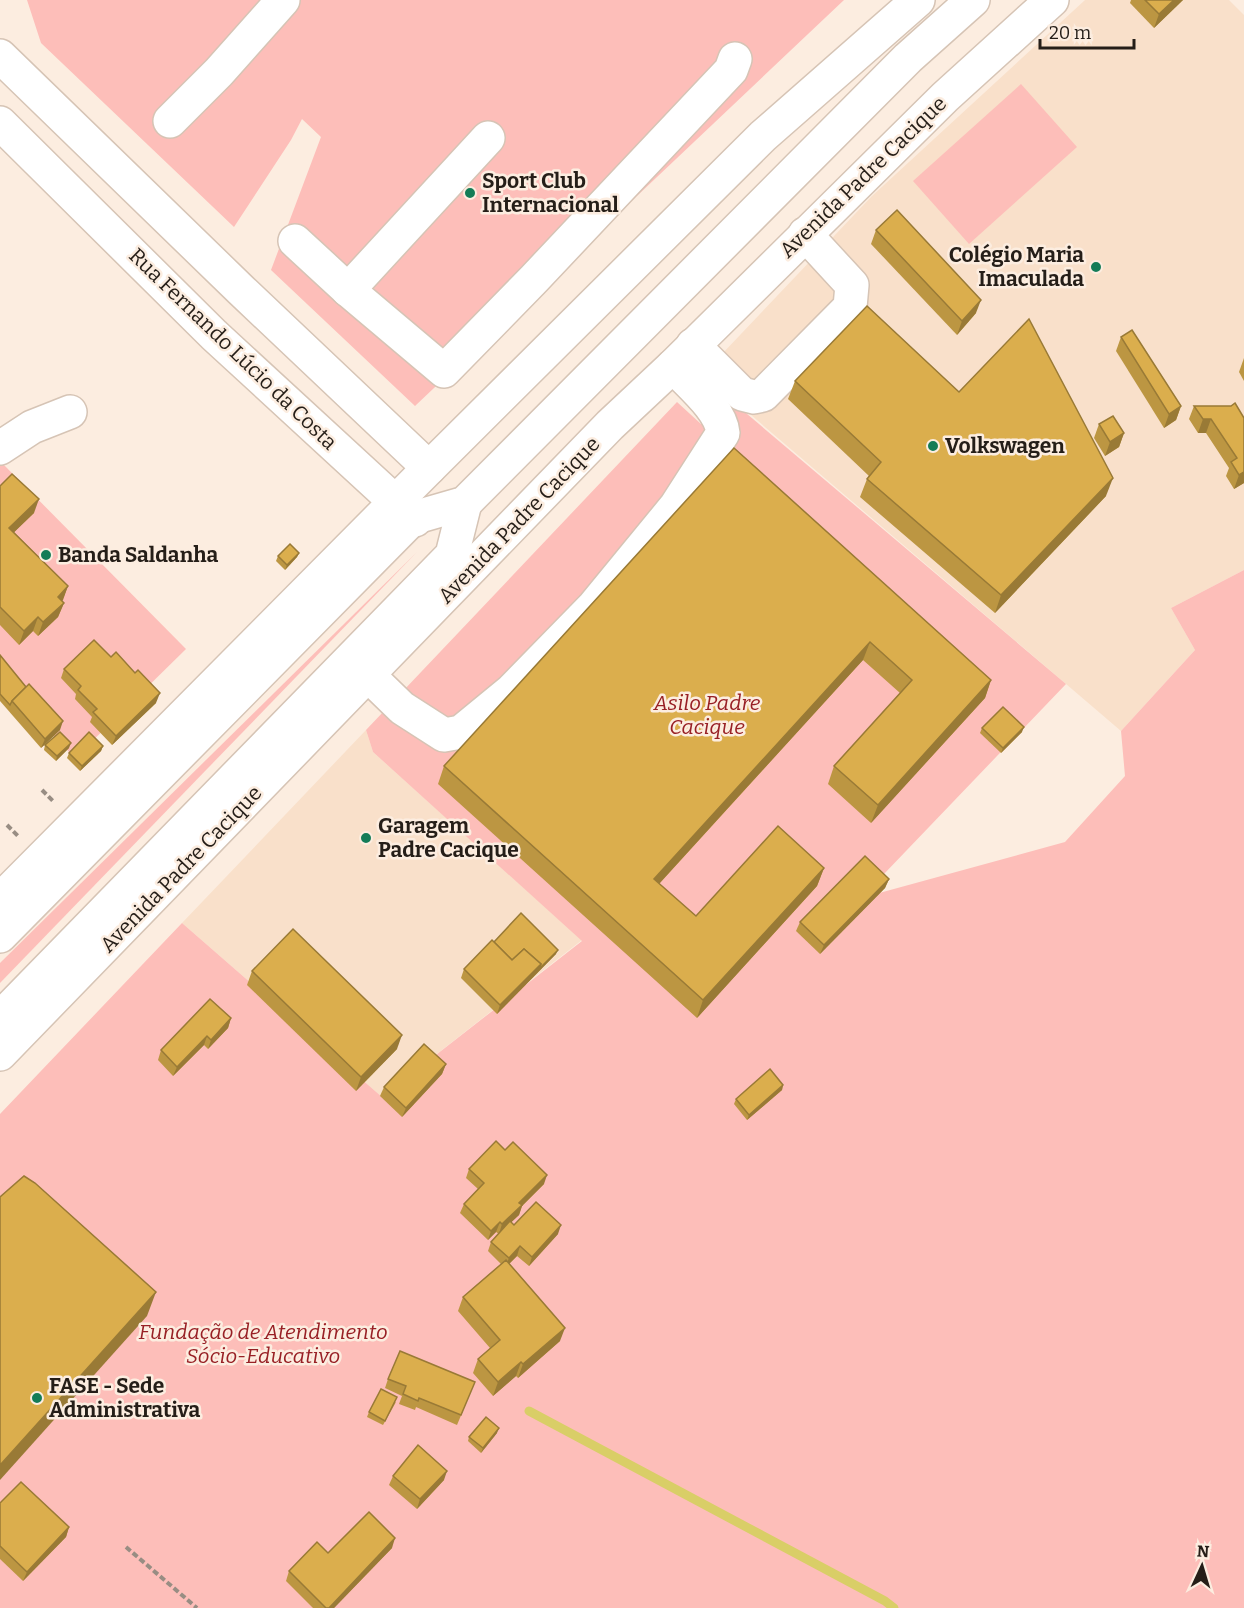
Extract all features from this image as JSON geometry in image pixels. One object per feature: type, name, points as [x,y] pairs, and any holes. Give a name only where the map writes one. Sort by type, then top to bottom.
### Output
[{"type":"main road","points":[[170,121],[219,72],[283,0]]},
{"type":"main road","points":[[0,936],[405,510],[429,468],[763,136],[918,0]]},
{"type":"main road","points":[[0,900],[405,510],[465,503],[908,57],[973,0]]},
{"type":"main road","name":"Avenida Padre Cacique","points":[[0,1054],[368,675],[460,563],[683,356],[945,97],[1052,0]]},
{"type":"main road","points":[[0,56],[241,290],[429,468]]},
{"type":"main road","points":[[295,241],[348,290],[444,371],[731,70],[735,58]]},
{"type":"main road","name":"Rua Fernando Lúcio da Costa","points":[[0,123],[214,335],[460,563]]},
{"type":"main road","points":[[348,290],[488,138]]},
{"type":"main road","points":[[683,356],[742,394],[753,397],[763,395],[850,307],[852,285],[805,234]]},
{"type":"main road","points":[[214,335],[241,290]]},
{"type":"main road","points":[[368,675],[402,708],[444,735],[461,732],[511,691],[594,606],[676,506],[723,433],[723,423],[683,356]]},
{"type":"main road","points":[[0,448],[32,427],[70,412]]},
{"type":"main road","points":[[0,1018],[460,563],[465,503]]},
{"type":"path","points":[[126,1547],[197,1608]]},
{"type":"shaded area","points":[[1085,0],[1229,0],[1244,15],[1244,570],[1171,608],[1195,650],[1121,731],[703,374],[872,196]]},
{"type":"shaded area","name":"Garagem Padre Cacique","points":[[366,730],[373,752],[582,940],[382,1097],[182,923]]},
{"type":"green space","name":"Sport Club Internacional","points":[[27,0],[844,0],[415,406],[271,270],[321,137],[302,119],[291,140],[234,227],[41,43]]},
{"type":"green space","points":[[1021,84],[1077,147],[969,244],[913,181]]},
{"type":"green space","points":[[727,397],[1066,684],[861,898],[1065,842],[1125,776],[1121,731],[1195,650],[1171,608],[1244,570],[1244,1608],[0,1608],[0,1114],[182,923],[382,1097],[582,941],[373,752],[366,730],[677,402],[701,424]]},
{"type":"green space","name":"Banda Saldanha","points":[[0,461],[186,649],[75,758],[0,682]]},
{"type":"green space","points":[[417,552],[0,983],[0,963]]},
{"type":"building","points":[[1145,0],[1174,0],[1159,14]]},
{"type":"building","points":[[897,210],[981,300],[962,321],[876,230]]},
{"type":"building","points":[[867,306],[959,392],[1029,319],[1113,478],[1001,595],[867,479],[881,462],[795,381]]},
{"type":"building","points":[[1132,330],[1181,406],[1169,414],[1121,337]]},
{"type":"building","points":[[1235,403],[1244,418],[1244,472],[1239,475],[1231,462],[1237,458],[1211,419],[1203,419],[1194,406],[1231,406]]},
{"type":"building","points":[[1113,416],[1124,433],[1110,442],[1099,424]]},
{"type":"building","points":[[734,448],[991,680],[878,805],[834,766],[912,680],[870,642],[654,879],[696,916],[778,826],[824,868],[703,1000],[444,766]]},
{"type":"building","points":[[12,474],[39,499],[9,528],[68,586],[58,597],[64,603],[43,622],[38,617],[24,631],[0,607],[0,486]]},
{"type":"building","points":[[290,544],[299,553],[287,565],[278,556]]},
{"type":"building","points":[[94,640],[111,657],[116,652],[135,673],[138,670],[160,693],[116,736],[93,712],[97,709],[78,690],[81,686],[64,669]]},
{"type":"building","points":[[0,655],[26,687],[10,705],[0,694]]},
{"type":"building","points":[[29,684],[63,721],[45,739],[12,701]]},
{"type":"building","points":[[1003,707],[1024,727],[1003,748],[982,728]]},
{"type":"building","points":[[60,732],[71,743],[57,756],[45,745]]},
{"type":"building","points":[[89,732],[103,746],[82,766],[69,753]]},
{"type":"building","points":[[865,856],[889,879],[824,945],[800,922]]},
{"type":"building","points":[[521,913],[558,950],[539,969],[541,964],[524,949],[512,960],[494,942]]},
{"type":"building","points":[[293,929],[402,1035],[361,1077],[252,971]]},
{"type":"building","points":[[492,940],[512,960],[524,949],[541,964],[500,1005],[464,969]]},
{"type":"building","points":[[210,999],[231,1018],[211,1040],[207,1036],[177,1067],[161,1050]]},
{"type":"building","points":[[424,1044],[446,1064],[406,1108],[384,1087]]},
{"type":"building","points":[[770,1069],[783,1085],[749,1115],[736,1099]]},
{"type":"building","points":[[496,1141],[505,1150],[513,1142],[547,1175],[519,1203],[522,1205],[491,1231],[464,1204],[484,1183],[469,1169]]},
{"type":"building","name":"FASE - Sede Administrativa","points":[[24,1176],[35,1183],[156,1292],[0,1465],[0,1197]]},
{"type":"building","points":[[536,1202],[561,1225],[532,1257],[520,1246],[509,1258],[491,1242],[510,1221],[514,1225]]},
{"type":"building","points":[[506,1260],[565,1328],[498,1382],[478,1359],[500,1340],[463,1297]]},
{"type":"building","points":[[400,1351],[475,1382],[461,1415],[403,1394],[406,1386],[388,1379]]},
{"type":"building","points":[[381,1389],[397,1397],[385,1421],[369,1412]]},
{"type":"building","points":[[486,1417],[499,1428],[483,1448],[469,1437]]},
{"type":"building","points":[[418,1445],[447,1471],[420,1499],[393,1476]]},
{"type":"building","points":[[21,1482],[69,1527],[27,1572],[0,1546],[0,1503]]},
{"type":"building","points":[[369,1512],[395,1538],[329,1608],[326,1608],[289,1571],[317,1542],[328,1553]]},
{"type":"waterway","points":[[529,1411],[885,1601],[894,1608]]},
{"type":"place","name":"Sport Club Internacional","points":[[470,193]]},
{"type":"place","name":"Colégio Maria Imaculada","points":[[1096,267]]},
{"type":"place","name":"Volkswagen","points":[[933,446]]},
{"type":"place","name":"Banda Saldanha","points":[[46,555]]},
{"type":"place","name":"Garagem Padre Cacique","points":[[366,838]]},
{"type":"place","name":"FASE - Sede Administrativa","points":[[37,1398]]},
{"type":"park label","name":"Asilo Padre Cacique","points":[[707,715]]},
{"type":"park label","name":"Fundação de Atendimento Sócio-Educativo","points":[[263,1344]]}]
